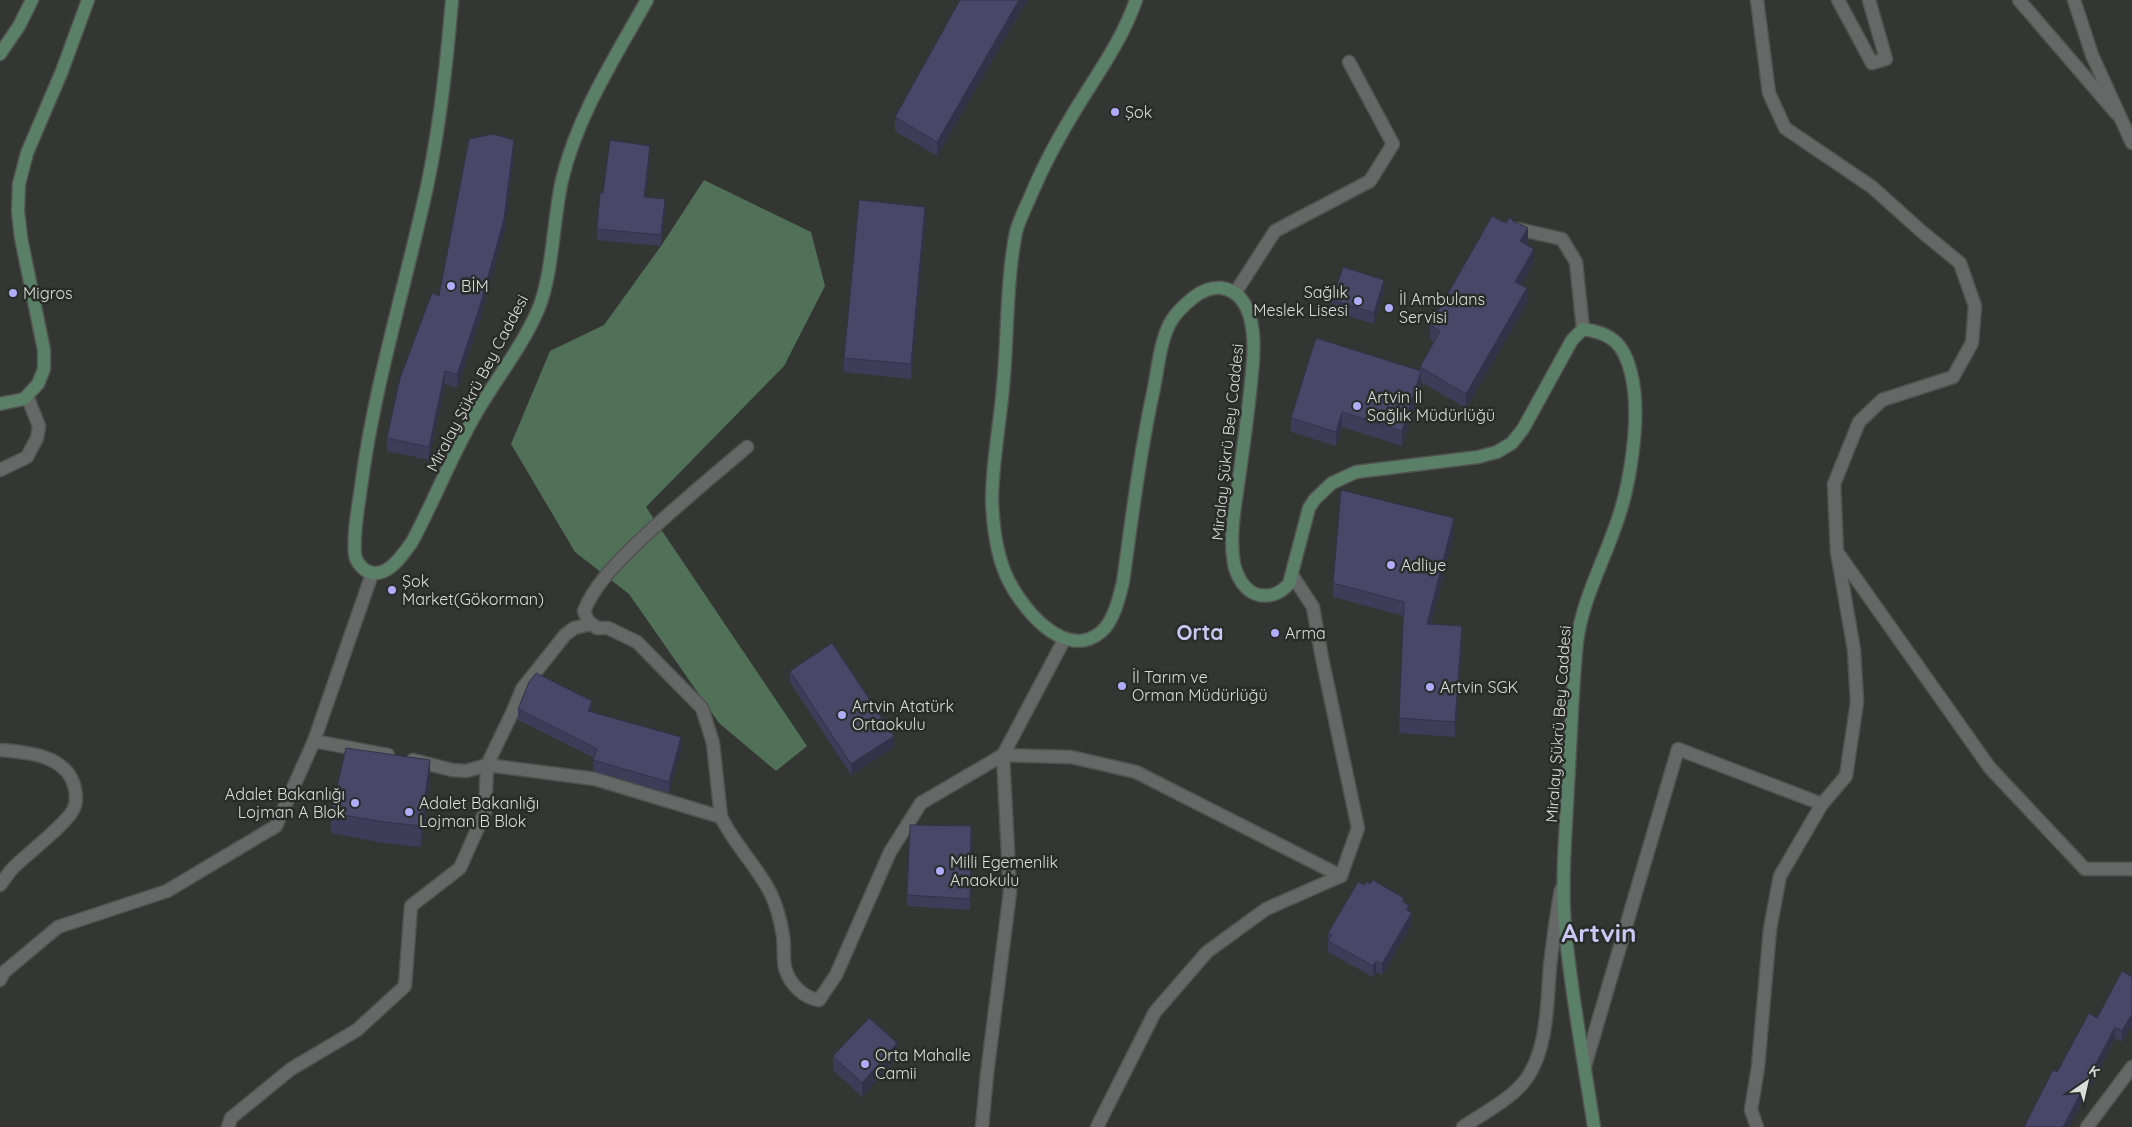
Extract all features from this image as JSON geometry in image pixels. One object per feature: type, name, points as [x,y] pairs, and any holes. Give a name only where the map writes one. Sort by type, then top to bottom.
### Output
[{"type":"main road","points":[[0,54],[19,26],[32,0]]},
{"type":"main road","points":[[0,404],[24,399],[38,384],[44,369],[44,350],[21,238],[18,211],[19,184],[27,153],[62,71],[88,0]]},
{"type":"main road","points":[[372,574],[360,566],[355,556],[364,462],[396,314],[427,185],[438,119],[452,0]]},
{"type":"main road","name":"Miralay Şükrü Bey Caddesi","points":[[372,574],[380,573],[395,563],[412,542],[474,416],[504,371],[529,328],[542,297],[562,180],[576,137],[621,45],[647,0]]},
{"type":"main road","points":[[1136,0],[1120,37],[1060,135],[1031,194],[1017,231],[1012,265],[1003,386],[993,477],[992,501],[998,553],[1006,576],[1030,611],[1045,628],[1064,640],[1079,640],[1101,632],[1120,597],[1141,449],[1169,324],[1184,305],[1199,293],[1214,287],[1235,293]]},
{"type":"main road","name":"Miralay Şükrü Bey Caddesi","points":[[1235,293],[1245,304],[1250,319],[1254,359],[1250,402],[1234,513],[1234,566],[1239,579],[1246,588],[1256,594],[1269,596],[1281,592],[1289,584],[1309,508],[1315,499],[1332,483],[1356,472],[1444,462],[1497,452],[1512,443],[1523,429],[1572,340],[1583,329],[1603,332],[1625,352],[1632,374],[1635,409],[1630,465],[1616,527],[1583,612],[1578,638],[1572,699],[1564,870],[1565,926],[1594,1127]]},
{"type":"street","points":[[1757,0],[1769,93],[1785,128],[1872,187],[1960,262],[1975,306],[1972,343],[1953,377],[1882,400],[1860,422],[1834,484],[1837,552],[1854,650],[1856,702],[1846,776],[1822,804],[1780,876],[1770,929],[1758,1068],[1751,1110],[1758,1127]]},
{"type":"street","points":[[1838,0],[1872,63],[1886,59],[1869,0]]},
{"type":"street","points":[[2019,0],[2117,114]]},
{"type":"street","points":[[2074,0],[2092,55],[2117,114],[2132,143]]},
{"type":"street","points":[[1235,293],[1275,230],[1370,182],[1393,144],[1349,62]]},
{"type":"street","points":[[1518,228],[1562,239],[1576,262],[1583,329]]},
{"type":"street","points":[[0,470],[27,457],[37,438],[39,426],[27,396]]},
{"type":"street","points":[[747,446],[659,522],[608,572],[584,611],[588,622],[597,628],[608,628],[636,642],[702,708],[713,743],[721,817],[726,827],[753,863],[771,894],[784,937],[786,970],[796,988],[811,999],[819,1000],[839,968],[890,852],[921,803],[1003,755],[1071,757],[1136,772],[1341,876]]},
{"type":"street","points":[[1837,552],[1997,776],[2085,869],[2132,869]]},
{"type":"street","points":[[0,980],[3,973],[58,927],[167,891],[276,826],[314,741],[372,574]]},
{"type":"street","points":[[1097,1127],[1155,1012],[1207,952],[1266,909],[1341,876],[1358,828],[1313,607],[1292,575]]},
{"type":"street","points":[[228,1127],[232,1118],[292,1069],[357,1030],[406,986],[411,906],[460,868],[485,812],[487,765],[522,689],[565,635],[574,628],[592,624]]},
{"type":"street","points":[[983,1127],[987,1074],[1010,892],[1003,755],[1064,640]]},
{"type":"street","points":[[314,741],[405,758],[452,770],[466,771],[487,765],[596,779],[721,817]]},
{"type":"street","points":[[1585,1066],[1678,749],[1822,804]]},
{"type":"street","points":[[0,750],[28,752],[62,765],[71,776],[76,794],[74,808],[60,824],[13,868],[0,885]]},
{"type":"street","points":[[1463,1127],[1512,1093],[1527,1078],[1539,1050],[1545,1028],[1554,930],[1564,870]]},
{"type":"street","points":[[2087,1127],[2132,1067]]},
{"type":"green space","points":[[704,180],[811,232],[825,286],[784,366],[646,507],[807,746],[776,771],[719,723],[629,594],[575,552],[511,444],[550,351],[604,325],[661,246]]},
{"type":"building","points":[[960,0],[1019,0],[937,142],[895,117]]},
{"type":"building","points":[[493,134],[514,140],[504,219],[479,309],[457,375],[445,371],[429,447],[387,438],[400,378],[432,293],[439,296],[469,139]]},
{"type":"building","points":[[610,140],[650,146],[644,197],[665,199],[661,235],[597,229],[600,193],[603,193]]},
{"type":"building","points":[[859,200],[925,207],[911,364],[844,358]]},
{"type":"building","points":[[1492,216],[1506,223],[1510,217],[1513,221],[1528,228],[1520,241],[1534,249],[1515,282],[1527,288],[1466,394],[1420,367],[1440,331],[1430,325]]},
{"type":"building","name":"Sağlık Meslek Lisesi","points":[[1343,267],[1384,280],[1374,313],[1332,300]]},
{"type":"building","name":"Artvin İl Sağlık Müdürlüğü","points":[[1316,338],[1421,371],[1402,431],[1342,412],[1336,432],[1291,418]]},
{"type":"building","points":[[1341,490],[1454,518],[1427,624],[1462,626],[1455,722],[1399,718],[1404,602],[1333,583]]},
{"type":"building","name":"Artvin Atatürk Ortaokulu","points":[[832,643],[894,736],[851,764],[790,671]]},
{"type":"building","points":[[536,673],[592,701],[588,711],[681,737],[669,782],[593,760],[597,749],[518,709],[529,682]]},
{"type":"building","points":[[346,748],[430,760],[421,826],[331,813]]},
{"type":"building","name":"Milli Egemenlik Anaokulu","points":[[910,825],[971,826],[970,899],[907,895]]},
{"type":"building","points":[[1373,880],[1404,898],[1403,902],[1409,905],[1406,910],[1412,912],[1382,964],[1376,961],[1373,966],[1328,941],[1332,935],[1328,933],[1358,882],[1365,885],[1366,881],[1370,884]]},
{"type":"building","points":[[2122,971],[2132,977],[2132,1014],[2122,1031],[2115,1027],[2063,1127],[2024,1127],[2053,1070],[2057,1072],[2089,1013],[2097,1018]]},
{"type":"building","name":"Orta Mahalle Camii","points":[[869,1018],[897,1043],[862,1083],[833,1056]]},
{"type":"place","name":"Şok","points":[[1115,112]]},
{"type":"place","name":"BİM","points":[[451,286]]},
{"type":"place","name":"Migros","points":[[13,293]]},
{"type":"place","name":"Sağlık Meslek Lisesi","points":[[1358,301]]},
{"type":"place","name":"İl Ambulans Servisi","points":[[1389,308]]},
{"type":"place","name":"Artvin İl Sağlık Müdürlüğü","points":[[1357,406]]},
{"type":"place","name":"Adliye","points":[[1391,565]]},
{"type":"place","name":"Şok Market(Gökorman)","points":[[392,590]]},
{"type":"place","name":"Arma","points":[[1275,633]]},
{"type":"place","name":"İl Tarım ve Orman Müdürlüğü","points":[[1122,686]]},
{"type":"place","name":"Artvin SGK","points":[[1430,687]]},
{"type":"place","name":"Artvin Atatürk Ortaokulu","points":[[842,715]]},
{"type":"place","name":"Adalet Bakanlığı Lojman A Blok","points":[[355,803]]},
{"type":"place","name":"Adalet Bakanlığı Lojman B Blok","points":[[409,812]]},
{"type":"place","name":"Milli Egemenlik Anaokulu","points":[[940,871]]},
{"type":"place","name":"Orta Mahalle Camii","points":[[865,1064]]},
{"type":"district","name":"Orta","points":[[1200,632]]},
{"type":"district","name":"Artvin","points":[[1599,932]]}]
